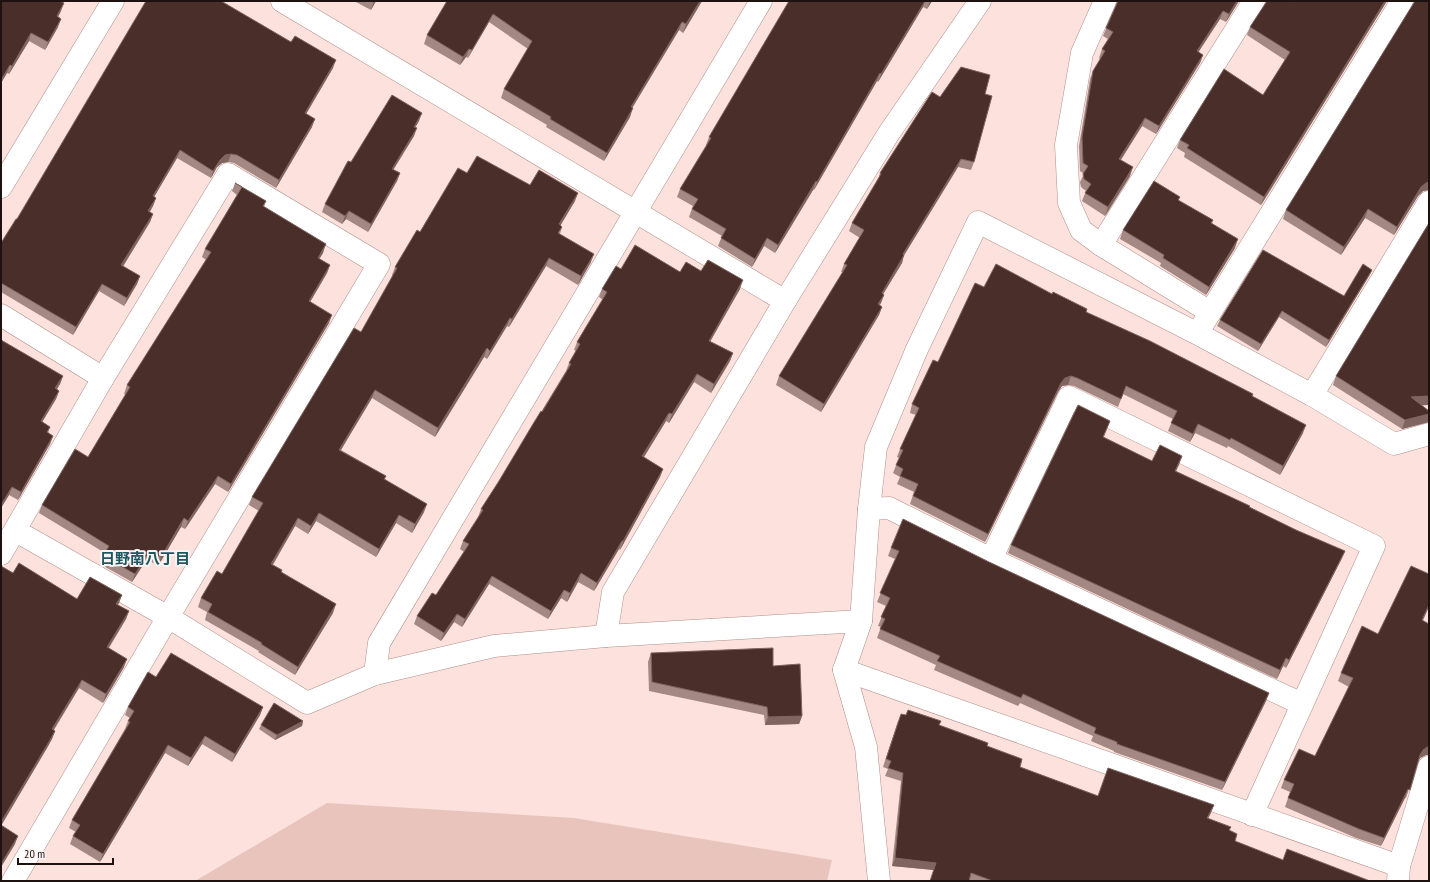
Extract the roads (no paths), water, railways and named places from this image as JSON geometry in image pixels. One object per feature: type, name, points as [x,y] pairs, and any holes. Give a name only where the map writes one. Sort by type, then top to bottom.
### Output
[{"type":"street","points":[[1,187],[113,1]]},
{"type":"street","points":[[282,1],[785,301]]},
{"type":"street","points":[[375,674],[379,643],[761,1]]},
{"type":"street","points":[[606,636],[613,592],[785,301],[889,132],[980,1]]},
{"type":"street","points":[[1105,1],[1082,53],[1066,144],[1069,203],[1081,230],[1101,245],[1210,312]]},
{"type":"street","points":[[1101,245],[1254,1]]},
{"type":"street","points":[[1198,334],[1210,312],[1402,1]]},
{"type":"street","points":[[1,554],[16,531],[103,378],[228,174],[379,264],[168,617],[13,881]]},
{"type":"street","points":[[1312,396],[1429,202]]},
{"type":"street","points":[[879,881],[866,747],[844,670],[861,621],[869,509],[876,448],[917,349],[978,222],[1198,334],[1312,396],[1394,444],[1429,434]]},
{"type":"street","points":[[1,315],[103,378]]},
{"type":"street","points":[[991,559],[1069,397],[1374,546],[1252,815]]},
{"type":"street","points":[[869,509],[889,508],[991,559],[1302,704]]},
{"type":"street","points":[[16,531],[168,617],[307,703],[375,674],[494,646],[606,636],[861,621]]},
{"type":"street","points":[[844,670],[1252,815],[1398,874],[1429,767]]},
{"type":"district","name":"日野南八丁目","points":[[145,558]]}]
